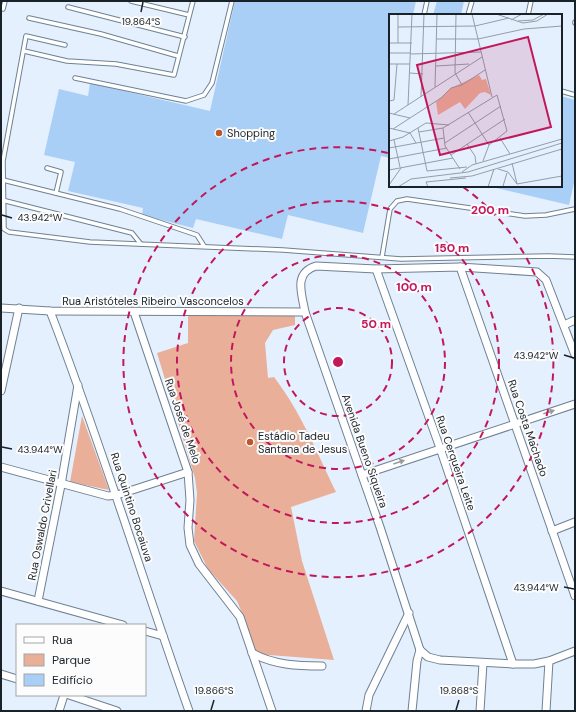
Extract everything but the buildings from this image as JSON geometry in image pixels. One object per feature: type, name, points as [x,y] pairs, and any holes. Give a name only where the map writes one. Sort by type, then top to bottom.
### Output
[{"type":"street","name":"Avenida Bueno Siqueira","points":[[376,270],[316,266],[308,268],[302,274],[301,283],[305,312],[409,613],[420,650]]},
{"type":"street","points":[[376,270],[460,267],[532,271],[542,275],[546,280],[575,355]]},
{"type":"street","name":"Rua Costa Machado","points":[[460,267],[575,596]]},
{"type":"street","name":"Rua Cerqueira Leite","points":[[376,270],[440,448],[513,664]]},
{"type":"street","name":"Rua Aristóteles Ribeiro Vasconcelos","points":[[1,308],[50,311],[305,312]]},
{"type":"street","points":[[1,391],[19,308]]},
{"type":"street","name":"Rua Quintino Bocaiuva","points":[[50,311],[78,384],[117,496],[189,711]]},
{"type":"street","name":"Rua José de Melo","points":[[134,312],[188,472],[190,500],[188,528],[190,546],[199,564],[240,617],[272,711]]},
{"type":"street","points":[[564,325],[575,320]]},
{"type":"street","name":"Rua Oswaldo Crivellari","points":[[38,601],[61,485],[78,384]]},
{"type":"street","points":[[362,475],[514,423],[575,404]]},
{"type":"street","points":[[1,467],[61,485],[108,496],[117,496],[188,472]]},
{"type":"street","points":[[552,531],[575,522]]},
{"type":"street","points":[[1,591],[119,624]]},
{"type":"street","points":[[366,711],[369,695],[409,613]]},
{"type":"street","points":[[146,631],[163,636]]},
{"type":"street","points":[[412,711],[417,661],[420,650],[428,657],[440,660],[513,664],[534,664],[549,661],[575,651]]},
{"type":"street","points":[[252,653],[264,660],[293,666],[322,666]]},
{"type":"street","points":[[546,711],[549,661]]},
{"type":"street","points":[[480,711],[483,663]]},
{"type":"street","points":[[1,674],[16,679]]},
{"type":"street","points":[[59,711],[64,696]]},
{"type":"street","points":[[72,696],[117,711]]},
{"type":"lane","points":[[3,9],[5,1]]},
{"type":"lane","points":[[131,1],[189,15]]},
{"type":"lane","points":[[24,51],[67,61],[116,64],[174,74],[178,56],[185,37],[193,1]]},
{"type":"lane","points":[[75,78],[186,101],[204,95],[212,83],[232,1]]},
{"type":"lane","points":[[424,14],[427,1]]},
{"type":"lane","points":[[468,14],[472,1]]},
{"type":"lane","points":[[528,14],[531,1]]},
{"type":"lane","points":[[68,7],[185,37]]},
{"type":"lane","points":[[29,18],[101,34],[178,56]]},
{"type":"lane","points":[[65,45],[26,36],[3,161],[2,200],[4,229],[9,232],[90,242],[204,246],[401,259],[548,256],[575,257]]},
{"type":"lane","points":[[562,91],[575,95]]},
{"type":"lane","points":[[47,168],[61,172],[56,193]]},
{"type":"lane","points":[[3,180],[120,208],[197,235],[204,246]]},
{"type":"lane","points":[[382,257],[390,209],[397,201],[407,199],[525,216],[546,215],[575,209]]},
{"type":"lane","points":[[2,200],[132,233],[140,243]]},
{"type":"green space","points":[[188,316],[295,316],[295,325],[273,330],[265,343],[268,378],[274,377],[284,390],[308,433],[336,492],[291,507],[302,561],[334,660],[256,654],[237,601],[208,569],[194,541],[197,493],[195,478],[157,353],[188,343]]},
{"type":"green space","points":[[82,416],[109,490],[70,482]]},
{"type":"place","name":"Shopping","points":[[219,133]]},
{"type":"place","name":"Estádio Tadeu Santana de Jesus","points":[[250,442]]}]
